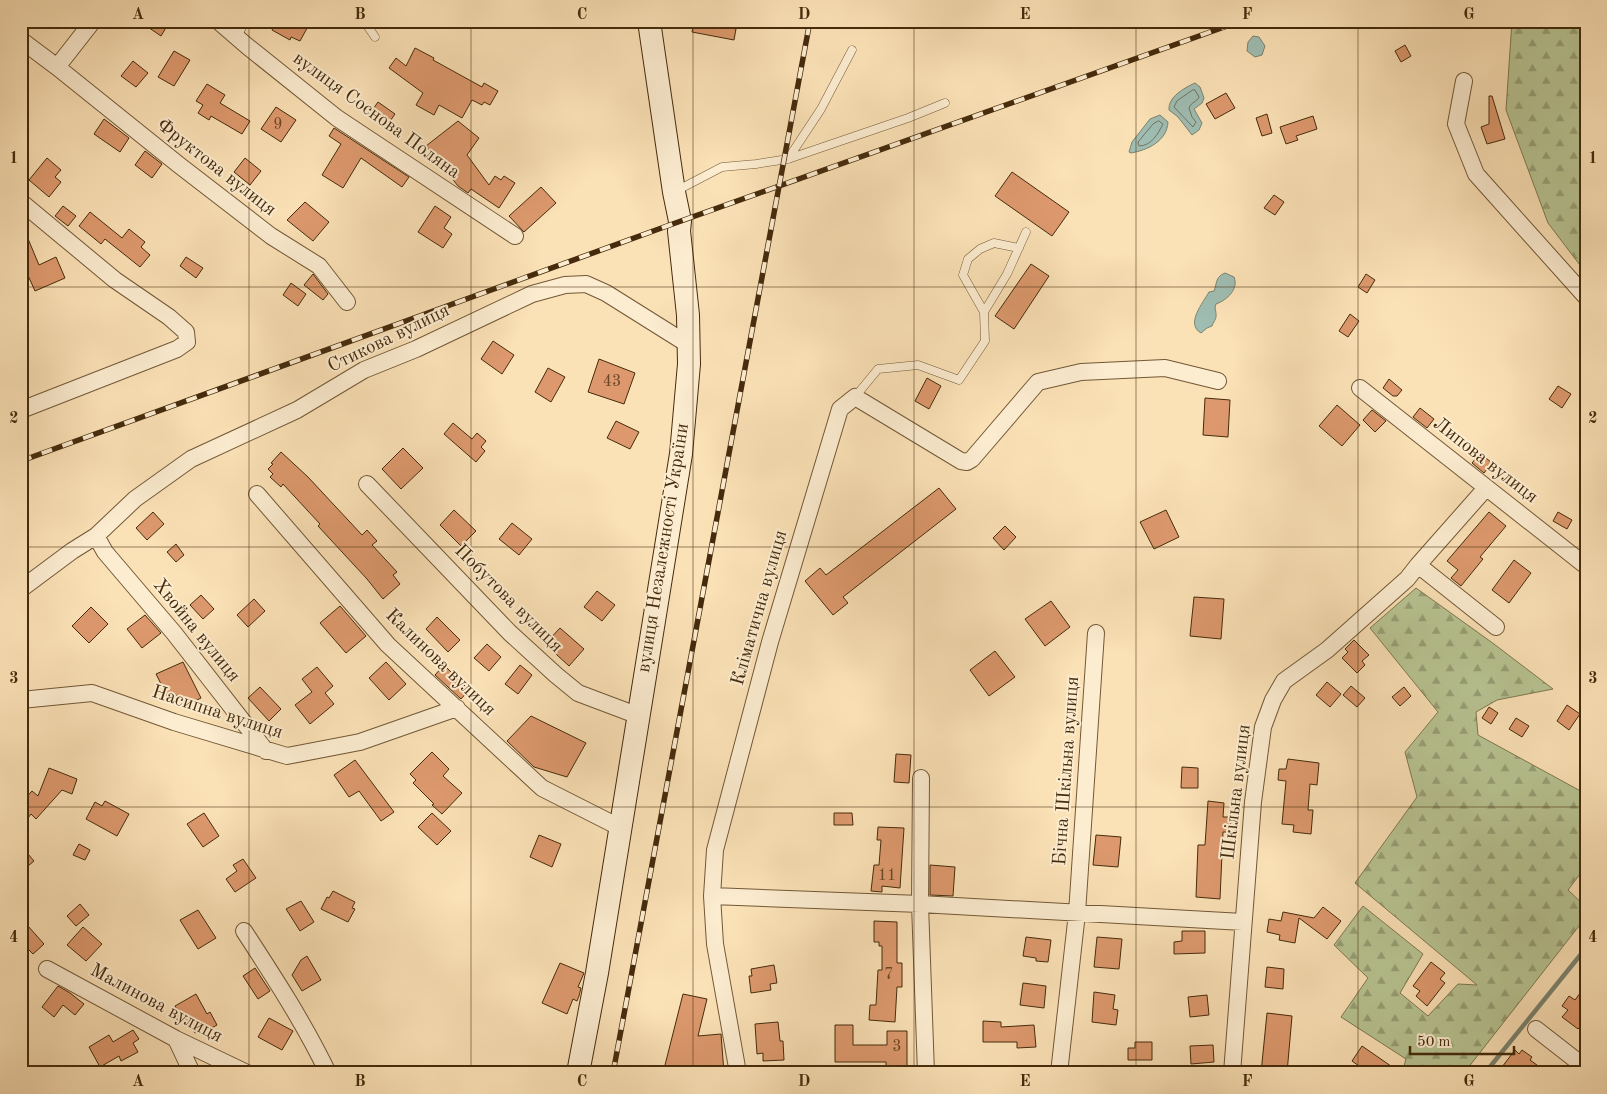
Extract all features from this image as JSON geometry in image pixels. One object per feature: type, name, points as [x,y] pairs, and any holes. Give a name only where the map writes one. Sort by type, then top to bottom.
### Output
[{"type":"main road","name":"вулиця Незалежності України","points":[[578,1073],[597,973],[681,454],[689,364],[688,315],[679,231],[680,221],[674,192],[650,21]]},
{"type":"street","points":[[57,68],[94,21]]},
{"type":"street","name":"вулиця Соснова Поляна","points":[[218,21],[337,118],[515,236]]},
{"type":"street","name":"Фруктова вулиця","points":[[21,40],[271,236],[319,266],[347,302]]},
{"type":"street","points":[[1464,81],[1456,124],[1476,174],[1586,297]]},
{"type":"street","points":[[21,202],[115,280],[169,316],[186,332],[187,342],[177,349],[21,410]]},
{"type":"street","name":"Стикова вулиця","points":[[21,588],[96,536],[135,499],[191,459],[297,410],[364,370],[416,349],[532,294],[565,285],[586,284],[606,294],[688,345]]},
{"type":"street","points":[[855,397],[961,461],[967,462],[972,459],[1038,382],[1081,372],[1165,368],[1218,381]]},
{"type":"street","name":"Липова вулиця","points":[[1360,388],[1586,566]]},
{"type":"street","name":"Кліматична вулиця","points":[[738,1073],[715,944],[712,896],[715,850],[770,642],[840,409],[855,397]]},
{"type":"street","name":"Побутова вулиця","points":[[367,484],[510,633],[556,675],[578,693],[639,716]]},
{"type":"street","name":"Шкільна вулиця","points":[[1232,1073],[1252,802],[1264,727],[1273,700],[1284,680],[1327,650],[1407,579],[1418,564],[1486,488]]},
{"type":"street","name":"Калинова вулиця","points":[[257,494],[388,644],[542,788],[620,828]]},
{"type":"street","name":"Хвойна вулиця","points":[[96,536],[105,552],[174,633],[266,751]]},
{"type":"street","points":[[1418,564],[1496,627]]},
{"type":"street","name":"Бічна Шкільна вулиця","points":[[1059,1073],[1077,913],[1096,633]]},
{"type":"street","name":"Насипна вулиця","points":[[21,700],[92,693],[174,722],[287,756],[360,742],[457,708]]},
{"type":"street","points":[[921,778],[920,904],[926,1073]]},
{"type":"street","points":[[712,896],[920,904],[1243,922]]},
{"type":"street","points":[[244,931],[310,1036],[328,1073]]},
{"type":"street","name":"Малинова вулиця","points":[[47,969],[176,1039],[247,1073]]},
{"type":"street","points":[[1536,1029],[1586,1068]]},
{"type":"street","points":[[176,1039],[192,1073]]},
{"type":"lane","points":[[237,37],[245,21]]},
{"type":"lane","points":[[364,21],[375,37]]},
{"type":"lane","points":[[788,159],[821,109],[852,50]]},
{"type":"lane","points":[[674,192],[722,167],[788,159],[908,118],[945,103]]},
{"type":"lane","points":[[984,312],[1008,274],[1026,232]]},
{"type":"lane","points":[[855,397],[878,369],[918,365],[959,380],[985,341],[984,312],[964,275],[968,259],[980,249],[994,243],[1019,248]]},
{"type":"green space","points":[[1512,21],[1586,21],[1586,273],[1548,223],[1506,110]]},
{"type":"green space","points":[[1416,588],[1553,689],[1497,700],[1476,712],[1478,735],[1586,794],[1586,866],[1568,890],[1586,907],[1586,917],[1464,1073],[1402,1073],[1406,1059],[1341,1017],[1368,978],[1334,945],[1363,906],[1423,954],[1400,993],[1428,1016],[1458,984],[1477,985],[1355,883],[1417,797],[1405,752],[1438,712],[1370,628]]},
{"type":"water","points":[[1253,36],[1259,37],[1265,46],[1262,55],[1255,57],[1247,51],[1248,42]]},
{"type":"water","points":[[1195,83],[1200,87],[1204,98],[1202,103],[1194,109],[1202,123],[1199,130],[1192,135],[1178,117],[1169,110],[1169,105],[1182,90]]},
{"type":"water","points":[[1160,115],[1168,122],[1167,129],[1156,144],[1144,150],[1129,152],[1132,142],[1150,119]]},
{"type":"water","points":[[1225,273],[1234,277],[1235,286],[1228,297],[1216,304],[1216,317],[1212,326],[1201,333],[1195,324],[1197,313],[1209,292],[1214,291],[1218,279]]},
{"type":"building","points":[[139,21],[170,21],[161,36]]},
{"type":"building","points":[[276,21],[311,21],[300,41],[291,37],[290,40],[272,30]]},
{"type":"building","points":[[694,21],[736,29],[734,40],[692,32]]},
{"type":"building","points":[[1405,45],[1411,56],[1401,62],[1395,51]]},
{"type":"building","points":[[415,48],[482,87],[484,83],[498,91],[490,105],[484,102],[482,105],[472,100],[462,118],[439,105],[434,115],[416,105],[423,93],[389,68],[396,58],[406,66]]},
{"type":"building","points":[[174,51],[190,60],[174,86],[158,77]]},
{"type":"building","points":[[133,61],[148,73],[136,87],[121,76]]},
{"type":"building","points":[[207,84],[225,95],[220,103],[250,121],[242,134],[211,116],[209,120],[198,113],[203,105],[196,101]]},
{"type":"building","points":[[1226,93],[1235,108],[1215,119],[1206,104]]},
{"type":"building","points":[[1489,96],[1492,96],[1505,139],[1487,144],[1481,127],[1489,124]]},
{"type":"building","points":[[378,102],[395,114],[386,127],[369,115]]},
{"type":"building","points":[[276,107],[296,120],[281,142],[261,129]]},
{"type":"building","points":[[1267,114],[1272,133],[1262,136],[1256,118]]},
{"type":"building","points":[[1313,116],[1317,129],[1296,136],[1298,140],[1286,144],[1280,127]]},
{"type":"building","points":[[104,119],[129,138],[120,152],[94,134]]},
{"type":"building","points":[[458,121],[479,138],[467,155],[489,185],[495,176],[501,180],[504,176],[515,183],[499,208],[471,189],[468,193],[458,186],[426,146]]},
{"type":"building","points":[[334,128],[409,177],[402,187],[361,158],[343,188],[322,175],[341,144],[329,136]]},
{"type":"building","points":[[145,151],[162,164],[152,178],[135,165]]},
{"type":"building","points":[[47,158],[61,170],[55,177],[61,182],[49,197],[29,180]]},
{"type":"building","points":[[245,158],[261,171],[250,185],[234,172]]},
{"type":"building","points":[[1012,172],[1069,212],[1052,236],[995,196]]},
{"type":"building","points":[[541,187],[556,203],[524,232],[509,216]]},
{"type":"building","points":[[1274,195],[1284,202],[1275,215],[1264,208]]},
{"type":"building","points":[[305,202],[329,222],[313,241],[287,220]]},
{"type":"building","points":[[63,206],[76,216],[68,226],[55,216]]},
{"type":"building","points":[[435,206],[451,217],[444,228],[452,234],[443,248],[418,232]]},
{"type":"building","points":[[90,212],[122,238],[129,229],[145,242],[141,247],[150,255],[140,267],[105,239],[101,244],[79,226]]},
{"type":"building","points":[[21,222],[39,265],[56,257],[65,278],[35,291],[21,254]]},
{"type":"building","points":[[186,257],[203,268],[196,278],[180,266]]},
{"type":"building","points":[[1031,264],[1049,276],[1014,329],[995,316]]},
{"type":"building","points":[[313,274],[328,294],[323,300],[304,285]]},
{"type":"building","points":[[1366,274],[1375,280],[1367,293],[1358,287]]},
{"type":"building","points":[[291,283],[306,294],[298,306],[283,295]]},
{"type":"building","points":[[1350,314],[1359,321],[1348,337],[1339,331]]},
{"type":"building","points":[[493,341],[514,355],[502,374],[481,359]]},
{"type":"building","points":[[599,359],[635,373],[624,404],[588,392]]},
{"type":"building","points":[[548,368],[565,377],[551,402],[535,392]]},
{"type":"building","points":[[927,378],[941,386],[929,409],[915,401]]},
{"type":"building","points":[[1389,379],[1402,390],[1397,396],[1393,396],[1383,388]]},
{"type":"building","points":[[1558,386],[1571,394],[1562,408],[1549,399]]},
{"type":"building","points":[[1205,398],[1230,400],[1228,437],[1203,435]]},
{"type":"building","points":[[1337,405],[1360,425],[1342,446],[1319,426]]},
{"type":"building","points":[[1420,408],[1434,419],[1427,428],[1413,417]]},
{"type":"building","points":[[1372,410],[1386,421],[1375,432],[1363,420]]},
{"type":"building","points":[[616,421],[639,432],[630,449],[607,438]]},
{"type":"building","points":[[453,423],[472,439],[477,433],[486,441],[481,447],[485,451],[476,462],[444,434]]},
{"type":"building","points":[[403,448],[423,468],[401,489],[382,469]]},
{"type":"building","points":[[281,452],[308,477],[362,535],[367,530],[377,541],[372,545],[397,572],[393,575],[400,584],[383,599],[318,526],[320,524],[283,484],[281,487],[270,477],[273,474],[268,469]]},
{"type":"building","points":[[1480,453],[1492,463],[1484,473],[1472,463]]},
{"type":"building","points":[[939,488],[956,509],[843,597],[848,603],[833,615],[805,581],[820,568],[826,575]]},
{"type":"building","points":[[454,510],[476,531],[461,546],[440,525]]},
{"type":"building","points":[[1166,510],[1179,537],[1154,549],[1140,522]]},
{"type":"building","points":[[153,512],[164,524],[147,540],[136,528]]},
{"type":"building","points":[[1489,512],[1506,526],[1480,557],[1483,559],[1461,586],[1451,578],[1458,570],[1447,561]]},
{"type":"building","points":[[1558,512],[1572,520],[1567,529],[1553,521]]},
{"type":"building","points":[[512,523],[532,539],[519,555],[499,539]]},
{"type":"building","points":[[1005,526],[1016,537],[1004,550],[993,538]]},
{"type":"building","points":[[176,544],[184,555],[176,562],[167,552]]},
{"type":"building","points":[[1514,560],[1531,573],[1509,603],[1492,590]]},
{"type":"building","points":[[597,591],[615,605],[602,621],[584,607]]},
{"type":"building","points":[[201,595],[214,609],[203,619],[190,605]]},
{"type":"building","points":[[1194,597],[1224,599],[1221,639],[1190,636]]},
{"type":"building","points":[[254,599],[265,611],[248,627],[237,615]]},
{"type":"building","points":[[1051,601],[1070,627],[1045,646],[1025,619]]},
{"type":"building","points":[[340,606],[366,636],[346,653],[320,623]]},
{"type":"building","points":[[91,607],[108,624],[89,643],[72,626]]},
{"type":"building","points":[[145,615],[161,633],[142,648],[127,629]]},
{"type":"building","points":[[437,617],[460,640],[448,652],[426,629]]},
{"type":"building","points":[[560,628],[584,649],[569,666],[545,644]]},
{"type":"building","points":[[1354,640],[1369,655],[1362,661],[1365,665],[1357,673],[1342,658],[1348,652],[1345,649]]},
{"type":"building","points":[[487,644],[501,657],[489,671],[474,658]]},
{"type":"building","points":[[995,651],[1015,677],[989,696],[970,670]]},
{"type":"building","points":[[183,662],[201,698],[183,707],[178,695],[169,700],[156,674]]},
{"type":"building","points":[[386,662],[406,684],[389,700],[369,678]]},
{"type":"building","points":[[444,665],[469,690],[461,699],[435,675]]},
{"type":"building","points":[[520,665],[532,675],[518,694],[505,684]]},
{"type":"building","points":[[317,667],[333,686],[325,693],[334,704],[310,724],[295,705],[312,692],[302,679]]},
{"type":"building","points":[[1327,682],[1341,694],[1330,707],[1316,695]]},
{"type":"building","points":[[1351,686],[1365,698],[1357,707],[1343,695]]},
{"type":"building","points":[[260,687],[281,709],[269,721],[248,698]]},
{"type":"building","points":[[1404,687],[1411,696],[1400,706],[1392,697]]},
{"type":"building","points":[[1567,705],[1580,714],[1569,730],[1557,721]]},
{"type":"building","points":[[1489,707],[1498,713],[1491,724],[1482,718]]},
{"type":"building","points":[[531,716],[586,743],[567,777],[534,767],[507,741]]},
{"type":"building","points":[[1516,718],[1529,726],[1522,737],[1509,729]]},
{"type":"building","points":[[432,752],[449,769],[443,776],[462,793],[442,814],[413,783],[416,780],[410,774]]},
{"type":"building","points":[[896,754],[911,755],[909,783],[894,782]]},
{"type":"building","points":[[1288,759],[1319,763],[1317,785],[1310,784],[1308,810],[1313,810],[1311,834],[1293,832],[1294,825],[1282,824],[1286,781],[1278,780],[1279,769],[1286,769]]},
{"type":"building","points":[[355,760],[394,812],[381,821],[359,791],[349,797],[334,775]]},
{"type":"building","points":[[1182,767],[1198,768],[1198,788],[1181,788]]},
{"type":"building","points":[[49,768],[77,779],[72,794],[62,790],[36,819],[31,814],[28,818],[21,812],[21,803],[32,791],[38,796]]},
{"type":"building","points":[[105,801],[129,814],[117,836],[86,819],[95,802],[102,806]]},
{"type":"building","points":[[1208,801],[1224,803],[1223,817],[1231,817],[1230,832],[1223,832],[1220,899],[1196,897],[1198,845],[1205,845]]},
{"type":"building","points":[[204,813],[219,836],[203,847],[187,824]]},
{"type":"building","points":[[432,813],[451,831],[437,845],[418,827]]},
{"type":"building","points":[[834,813],[852,813],[853,825],[834,825]]},
{"type":"building","points":[[878,827],[904,828],[900,888],[882,886],[882,892],[871,891],[874,865],[879,865],[881,840],[877,840]]},
{"type":"building","points":[[539,835],[561,844],[552,867],[530,857]]},
{"type":"building","points":[[1096,835],[1121,837],[1118,867],[1093,865]]},
{"type":"building","points":[[79,844],[90,850],[85,860],[73,855]]},
{"type":"building","points":[[21,846],[34,861],[21,872]]},
{"type":"building","points":[[243,859],[256,878],[235,892],[226,879],[237,871],[233,865]]},
{"type":"building","points":[[930,865],[955,867],[953,896],[930,895]]},
{"type":"building","points":[[333,891],[355,902],[352,908],[355,909],[348,922],[321,909],[327,897],[329,898]]},
{"type":"building","points":[[301,901],[314,922],[300,931],[286,909]]},
{"type":"building","points":[[80,904],[89,915],[76,926],[67,916]]},
{"type":"building","points":[[1323,907],[1341,921],[1327,939],[1299,918],[1295,943],[1279,940],[1280,935],[1267,932],[1269,919],[1281,921],[1283,912],[1314,918]]},
{"type":"building","points":[[198,910],[216,938],[198,949],[180,920]]},
{"type":"building","points":[[874,921],[897,922],[897,963],[902,963],[902,987],[897,987],[895,1022],[869,1020],[870,1005],[876,1005],[878,970],[882,970],[882,946],[879,946],[879,942],[874,942]]},
{"type":"building","points":[[28,926],[44,944],[33,954],[21,942],[21,932]]},
{"type":"building","points":[[83,927],[102,944],[86,961],[67,945]]},
{"type":"building","points":[[1182,931],[1205,931],[1205,953],[1174,954],[1174,942],[1182,941]]},
{"type":"building","points":[[1026,937],[1051,940],[1048,962],[1036,961],[1036,958],[1023,956]]},
{"type":"building","points":[[1097,937],[1122,939],[1119,969],[1094,967]]},
{"type":"building","points":[[307,956],[321,980],[302,991],[292,975],[301,960]]},
{"type":"building","points":[[1431,962],[1445,973],[1440,979],[1445,983],[1427,1006],[1416,996],[1420,991],[1413,986]]},
{"type":"building","points":[[560,963],[584,973],[578,987],[581,988],[577,1001],[573,999],[567,1014],[542,1003]]},
{"type":"building","points":[[774,965],[777,983],[770,984],[771,990],[751,993],[749,976],[752,976],[751,969]]},
{"type":"building","points":[[1267,967],[1284,969],[1283,989],[1265,987]]},
{"type":"building","points":[[255,968],[270,991],[258,999],[243,976]]},
{"type":"building","points":[[1023,983],[1046,986],[1044,1008],[1020,1005]]},
{"type":"building","points":[[1586,985],[1586,1019],[1578,1029],[1562,1017],[1568,1010],[1562,1006],[1569,996],[1575,1000]]},
{"type":"building","points":[[58,986],[84,1004],[75,1015],[63,1005],[54,1017],[42,1007]]},
{"type":"building","points":[[1094,992],[1115,995],[1113,1009],[1118,1010],[1116,1025],[1092,1022]]},
{"type":"building","points":[[196,994],[207,1014],[210,1012],[217,1025],[206,1031],[204,1028],[195,1033],[189,1023],[184,1026],[181,1020],[178,1022],[173,1012],[177,1010],[175,1006]]},
{"type":"building","points":[[683,994],[707,999],[698,1036],[721,1034],[724,1073],[663,1073]]},
{"type":"building","points":[[1207,995],[1209,1015],[1190,1017],[1188,997]]},
{"type":"building","points":[[1267,1013],[1292,1016],[1287,1073],[1261,1073]]},
{"type":"building","points":[[269,1018],[293,1031],[282,1050],[258,1037]]},
{"type":"building","points":[[983,1021],[1001,1022],[1001,1027],[1034,1025],[1036,1047],[1017,1048],[1017,1042],[983,1042]]},
{"type":"building","points":[[778,1022],[780,1041],[783,1041],[784,1060],[763,1061],[763,1053],[757,1054],[755,1024]]},
{"type":"building","points":[[835,1025],[853,1025],[853,1045],[887,1045],[887,1031],[907,1031],[907,1073],[886,1073],[886,1062],[835,1062]]},
{"type":"building","points":[[133,1030],[139,1039],[133,1043],[138,1052],[121,1061],[119,1056],[100,1067],[89,1047],[109,1035],[113,1042]]},
{"type":"building","points":[[1135,1042],[1152,1042],[1152,1060],[1128,1060],[1128,1048],[1135,1048]]},
{"type":"building","points":[[1213,1045],[1214,1062],[1191,1064],[1190,1046]]},
{"type":"building","points":[[1362,1046],[1401,1073],[1369,1073],[1352,1061]]},
{"type":"building","points":[[1515,1050],[1519,1054],[1522,1050],[1532,1057],[1530,1060],[1548,1073],[1509,1073],[1502,1067]]},
{"type":"waterway","points":[[1485,1073],[1586,948]]},
{"type":"railway","points":[[613,1073],[810,21]]},
{"type":"railway","points":[[21,461],[667,226],[1241,21]]}]
